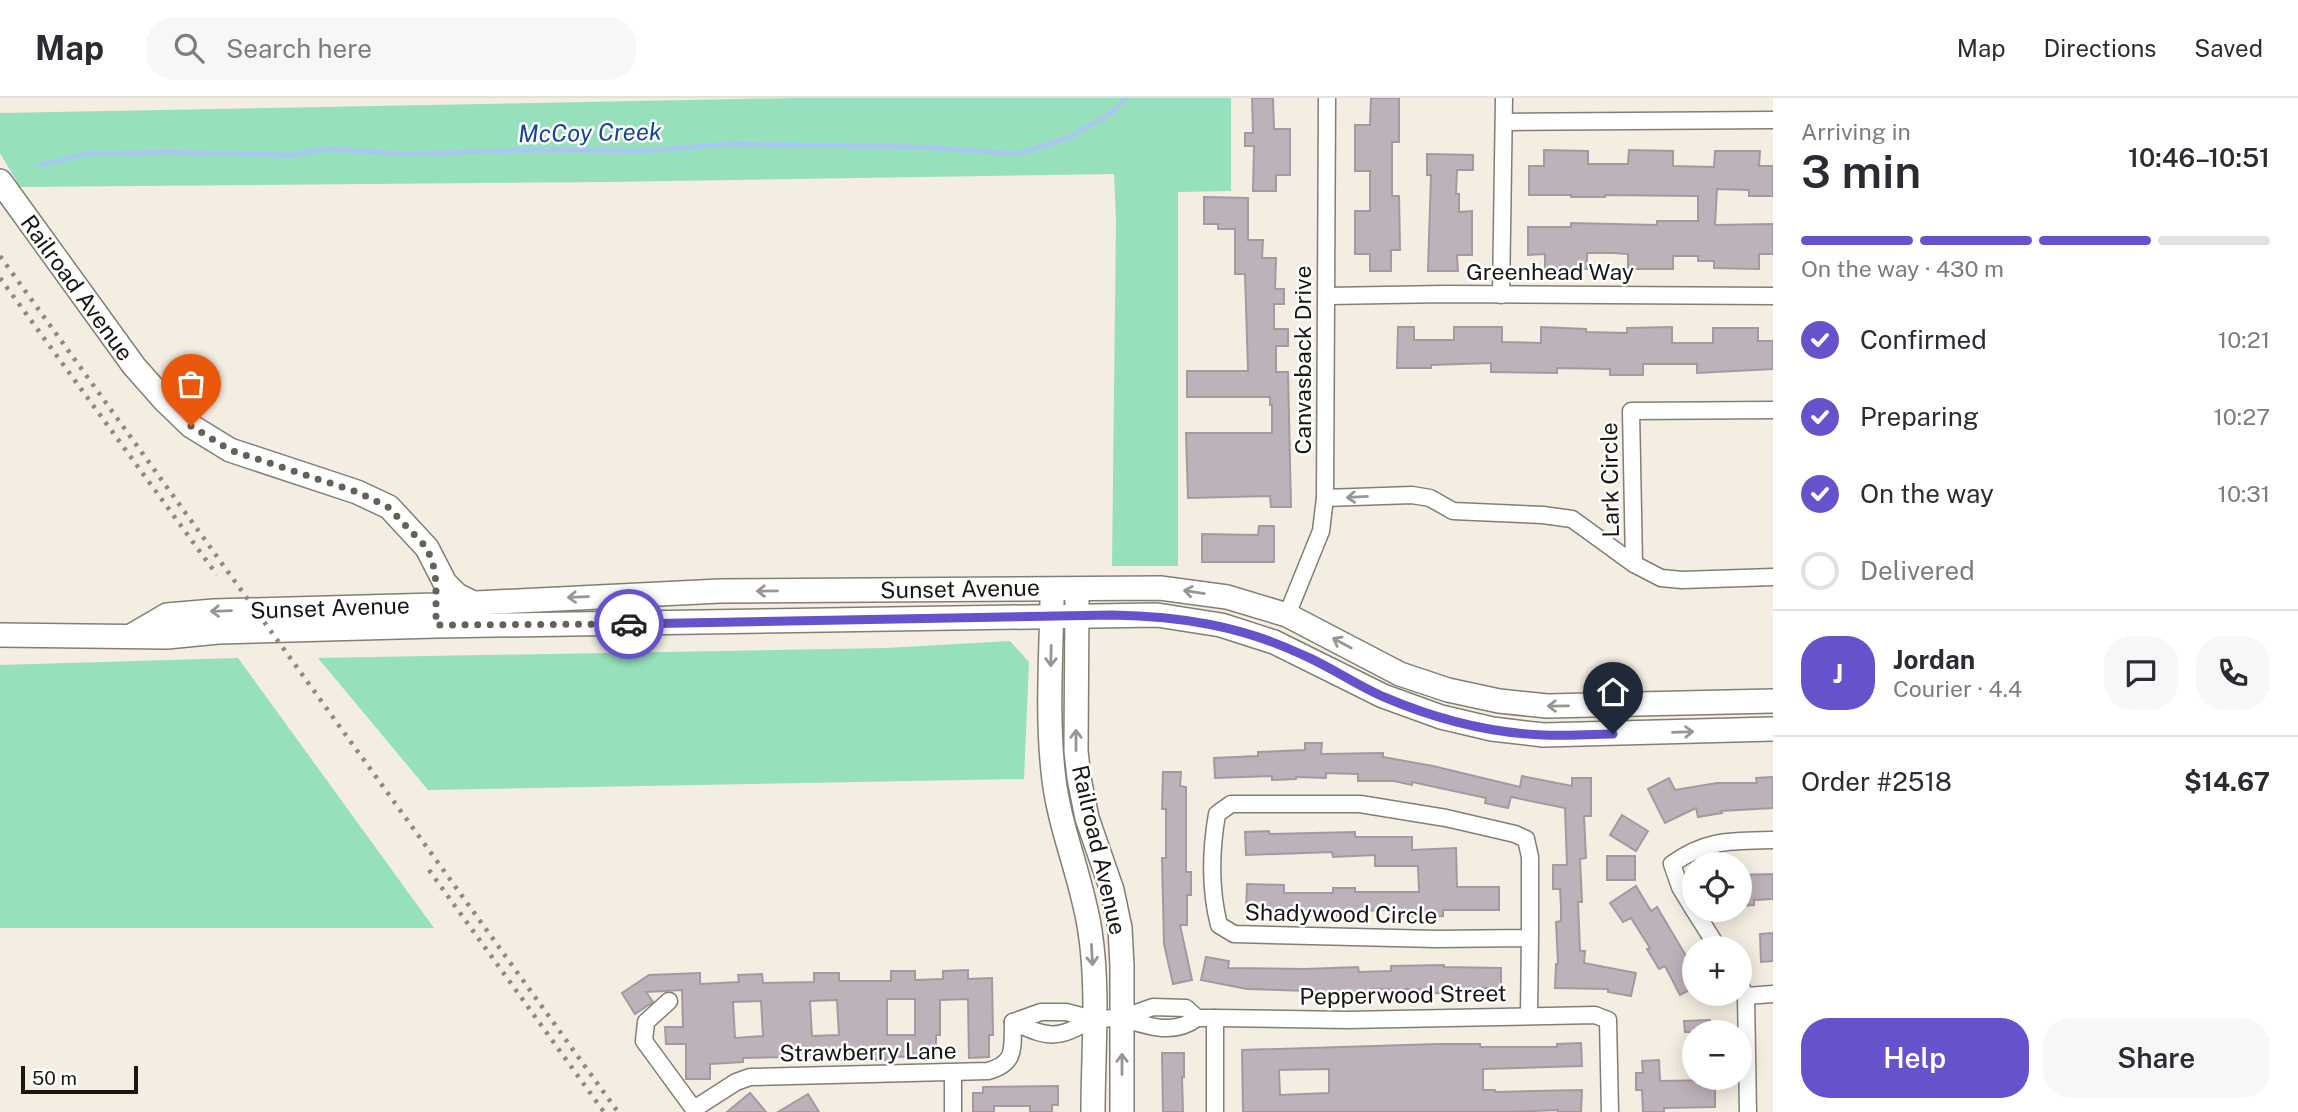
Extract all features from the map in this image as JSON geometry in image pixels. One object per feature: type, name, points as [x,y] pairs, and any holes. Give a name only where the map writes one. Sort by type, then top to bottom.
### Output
[{"type":"main road","name":"Railroad Avenue","points":[[0,181],[134,366],[191,426],[230,450],[357,492],[388,507],[427,548],[445,583],[457,595],[471,602]]},
{"type":"main road","name":"Railroad Avenue","points":[[433,564],[436,615]]},
{"type":"main road","name":"Railroad Avenue","points":[[1077,587],[1076,751],[1087,818],[1112,890],[1120,928],[1122,1112]]},
{"type":"main road","name":"Sunset Avenue","points":[[436,615],[471,602],[720,591],[1160,587],[1227,597],[1287,615],[1400,674],[1448,690],[1499,701],[1547,706],[1773,701]]},
{"type":"main road","name":"Railroad Avenue","points":[[1052,588],[1053,773],[1090,933],[1093,1112]]},
{"type":"main road","name":"Sunset Avenue","points":[[0,635],[167,637],[436,615],[596,625],[1157,615],[1221,625],[1275,642],[1383,696],[1441,717],[1492,729],[1543,735],[1773,729]]},
{"type":"street","name":"Canvasback Drive","points":[[1287,615],[1321,531],[1325,498],[1328,98]]},
{"type":"street","points":[[1501,295],[1504,98]]},
{"type":"street","points":[[1504,122],[1773,120]]},
{"type":"street","name":"Greenhead Way","points":[[1327,296],[1773,296]]},
{"type":"street","name":"Lark Circle","points":[[1634,564],[1631,411],[1773,410]]},
{"type":"street","points":[[1325,498],[1412,495],[1430,498],[1453,511],[1543,514],[1572,519],[1634,564],[1661,578],[1682,580],[1773,577]]},
{"type":"street","name":"Shadywood Circle","points":[[1529,1015],[1530,938],[1530,857],[1526,839],[1447,818],[1360,804],[1231,804],[1217,814],[1214,835],[1215,909],[1219,925],[1234,934],[1299,938],[1530,938]]},
{"type":"street","points":[[1692,852],[1703,845],[1773,840]]},
{"type":"street","points":[[1682,858],[1672,864],[1682,890]]},
{"type":"street","points":[[1752,991],[1773,994]]},
{"type":"street","points":[[669,1001],[646,1022],[644,1041],[695,1111]]},
{"type":"street","points":[[1744,1006],[1748,1112]]},
{"type":"street","points":[[1013,1022],[1041,1012],[1066,1012],[1093,1019]]},
{"type":"street","name":"Pepperwood Street","points":[[1093,1019],[1122,1018],[1153,1027],[1185,1027],[1197,1018],[1347,1020],[1595,1015],[1608,1020],[1610,1112]]},
{"type":"street","points":[[1215,1018],[1215,1112]]},
{"type":"street","points":[[1013,1022],[1040,1035],[1065,1035],[1093,1019]]},
{"type":"street","name":"Strawberry Lane","points":[[695,1111],[736,1082],[750,1077],[953,1073],[1002,1068],[1012,1055],[1013,1022]]},
{"type":"street","points":[[953,1073],[953,1112]]},
{"type":"green space","points":[[796,98],[1231,98],[1231,191],[1178,192],[1178,566],[1112,566],[1116,219],[1114,174],[20,187],[0,153],[0,113]]},
{"type":"green space","points":[[1010,641],[1029,662],[1024,779],[428,790],[318,658],[886,648]]},
{"type":"green space","points":[[238,658],[434,928],[0,928],[0,665]]},
{"type":"building","points":[[1252,98],[1273,98],[1274,129],[1290,129],[1290,175],[1276,175],[1276,191],[1253,191],[1254,146],[1245,146],[1245,133],[1253,133]]},
{"type":"building","points":[[1371,98],[1399,98],[1399,142],[1392,142],[1392,196],[1399,196],[1400,250],[1391,250],[1391,271],[1370,271],[1370,254],[1355,254],[1355,211],[1370,211],[1370,171],[1355,171],[1355,125],[1370,125]]},
{"type":"building","points":[[1544,150],[1588,151],[1588,164],[1628,164],[1629,150],[1673,151],[1673,166],[1714,167],[1715,151],[1760,151],[1759,166],[1773,166],[1773,196],[1749,196],[1749,190],[1717,189],[1715,225],[1773,224],[1773,254],[1759,254],[1759,269],[1714,268],[1714,261],[1698,261],[1698,256],[1673,256],[1673,269],[1628,269],[1628,254],[1613,253],[1587,253],[1587,269],[1545,268],[1545,254],[1528,255],[1528,227],[1571,227],[1571,223],[1657,225],[1657,221],[1698,221],[1698,196],[1529,195],[1529,166],[1544,166]]},
{"type":"building","points":[[1427,154],[1473,155],[1473,170],[1457,170],[1456,194],[1459,194],[1459,212],[1472,211],[1472,255],[1457,255],[1458,271],[1428,271],[1431,175],[1427,175]]},
{"type":"building","points":[[1204,197],[1248,198],[1248,240],[1263,240],[1262,258],[1276,258],[1275,289],[1284,289],[1284,304],[1274,304],[1274,329],[1288,329],[1288,346],[1276,346],[1276,372],[1288,372],[1291,507],[1271,507],[1270,496],[1188,498],[1186,433],[1272,433],[1270,397],[1187,397],[1187,371],[1248,371],[1245,274],[1235,274],[1235,229],[1218,229],[1218,224],[1204,224]]},
{"type":"building","points":[[1398,327],[1414,327],[1414,340],[1454,340],[1454,327],[1502,327],[1502,342],[1541,343],[1541,327],[1627,333],[1627,328],[1672,327],[1672,343],[1713,343],[1713,328],[1758,328],[1758,341],[1773,341],[1773,369],[1697,373],[1697,364],[1643,364],[1643,375],[1610,375],[1610,369],[1557,368],[1557,373],[1491,372],[1491,363],[1397,368]]},
{"type":"building","points":[[1259,526],[1274,526],[1274,562],[1202,562],[1202,534],[1258,535]]},
{"type":"building","points":[[1305,743],[1322,743],[1321,754],[1383,753],[1383,757],[1520,787],[1522,776],[1572,786],[1572,778],[1591,778],[1591,816],[1584,816],[1586,858],[1580,859],[1580,951],[1585,951],[1584,963],[1636,973],[1631,996],[1608,992],[1608,989],[1555,988],[1558,964],[1556,922],[1561,921],[1561,907],[1560,889],[1553,889],[1553,865],[1567,865],[1565,808],[1511,797],[1508,808],[1485,803],[1486,798],[1412,782],[1412,785],[1394,781],[1358,781],[1358,774],[1326,773],[1326,778],[1296,777],[1272,780],[1272,776],[1215,778],[1214,758],[1258,756],[1258,752],[1305,750]]},
{"type":"building","points":[[1163,772],[1181,772],[1180,786],[1186,787],[1186,872],[1191,872],[1191,895],[1187,895],[1187,925],[1180,925],[1192,980],[1173,984],[1164,944],[1162,858],[1166,858],[1166,809],[1162,809]]},
{"type":"building","points":[[1773,777],[1773,808],[1721,811],[1722,813],[1698,817],[1696,808],[1665,823],[1648,789],[1669,778],[1675,790],[1717,783],[1757,783],[1756,778]]},
{"type":"building","points":[[1622,815],[1648,831],[1636,851],[1610,835]]},
{"type":"building","points":[[1269,831],[1270,834],[1355,832],[1355,837],[1412,837],[1412,850],[1456,848],[1457,887],[1499,887],[1499,910],[1443,910],[1443,916],[1419,917],[1390,916],[1390,910],[1357,911],[1357,917],[1334,918],[1304,916],[1304,911],[1246,912],[1247,884],[1284,885],[1284,893],[1333,893],[1333,888],[1355,888],[1355,892],[1419,892],[1418,866],[1375,866],[1375,855],[1333,857],[1332,852],[1246,855],[1245,832]]},
{"type":"building","points":[[1607,856],[1635,856],[1635,880],[1607,880]]},
{"type":"building","points":[[1773,874],[1773,899],[1754,900],[1752,905],[1752,875]]},
{"type":"building","points":[[1636,886],[1651,911],[1657,907],[1682,949],[1682,994],[1680,995],[1665,966],[1659,969],[1647,949],[1650,948],[1631,918],[1623,922],[1610,903]]},
{"type":"building","points":[[1773,933],[1773,961],[1761,962],[1760,934]]},
{"type":"building","points":[[1206,957],[1229,961],[1228,968],[1358,967],[1359,972],[1391,971],[1391,966],[1501,968],[1501,988],[1458,988],[1458,992],[1421,994],[1420,989],[1372,989],[1372,994],[1309,998],[1309,991],[1247,989],[1201,980]]},
{"type":"building","points":[[968,970],[968,979],[992,978],[993,1035],[989,1035],[989,1057],[969,1058],[968,999],[940,1000],[940,1035],[936,1035],[936,1056],[895,1057],[895,1060],[840,1060],[840,1056],[743,1058],[743,1062],[710,1064],[710,1079],[686,1079],[686,1044],[666,1044],[665,1027],[683,1027],[682,990],[646,992],[653,1002],[635,1014],[622,993],[649,975],[700,973],[700,984],[739,982],[738,975],[762,974],[763,983],[814,982],[814,973],[839,973],[839,981],[891,981],[891,971],[915,971],[915,980],[943,979],[943,971]],"holes":[[[887,999],[915,999],[915,1035],[887,1035]],[[837,1000],[839,1035],[812,1036],[810,1001]],[[761,1001],[763,1036],[735,1038],[733,1002]]]},
{"type":"building","points":[[1581,1043],[1582,1066],[1483,1069],[1483,1090],[1582,1090],[1581,1112],[1243,1112],[1242,1050],[1438,1044],[1557,1047],[1557,1044]],"holes":[[[1329,1069],[1329,1093],[1280,1095],[1279,1070]]]},
{"type":"building","points":[[1162,1053],[1184,1053],[1183,1112],[1163,1112]]},
{"type":"building","points":[[1659,1060],[1660,1081],[1682,1081],[1682,1090],[1715,1090],[1715,1107],[1664,1108],[1664,1112],[1643,1112],[1642,1090],[1636,1090],[1636,1073],[1643,1073],[1642,1061]]},
{"type":"building","points":[[1058,1086],[1058,1105],[1052,1105],[1052,1112],[1030,1112],[1030,1106],[994,1106],[994,1112],[973,1112],[973,1093],[983,1093],[983,1087]]},
{"type":"building","points":[[750,1093],[766,1112],[727,1112]]},
{"type":"building","points":[[808,1094],[819,1112],[778,1112]]},
{"type":"waterway","name":"McCoy Creek","points":[[41,165],[86,154],[167,152],[291,155],[328,149],[405,154],[531,150],[643,151],[730,144],[920,147],[1018,154],[1068,138],[1111,113],[1126,98]]},
{"type":"railway","points":[[0,256],[618,1112]]},
{"type":"railway","points":[[0,278],[217,575]]},
{"type":"railway","points":[[429,870],[604,1112]]},
{"type":"way so far","points":[[191,426],[230,450],[357,492],[388,507],[427,548],[436,582],[436,625],[629,624]]},
{"type":"route","points":[[629,624],[1157,615],[1221,625],[1275,642],[1383,696],[1441,717],[1492,729],[1543,735],[1613,734]]}]
